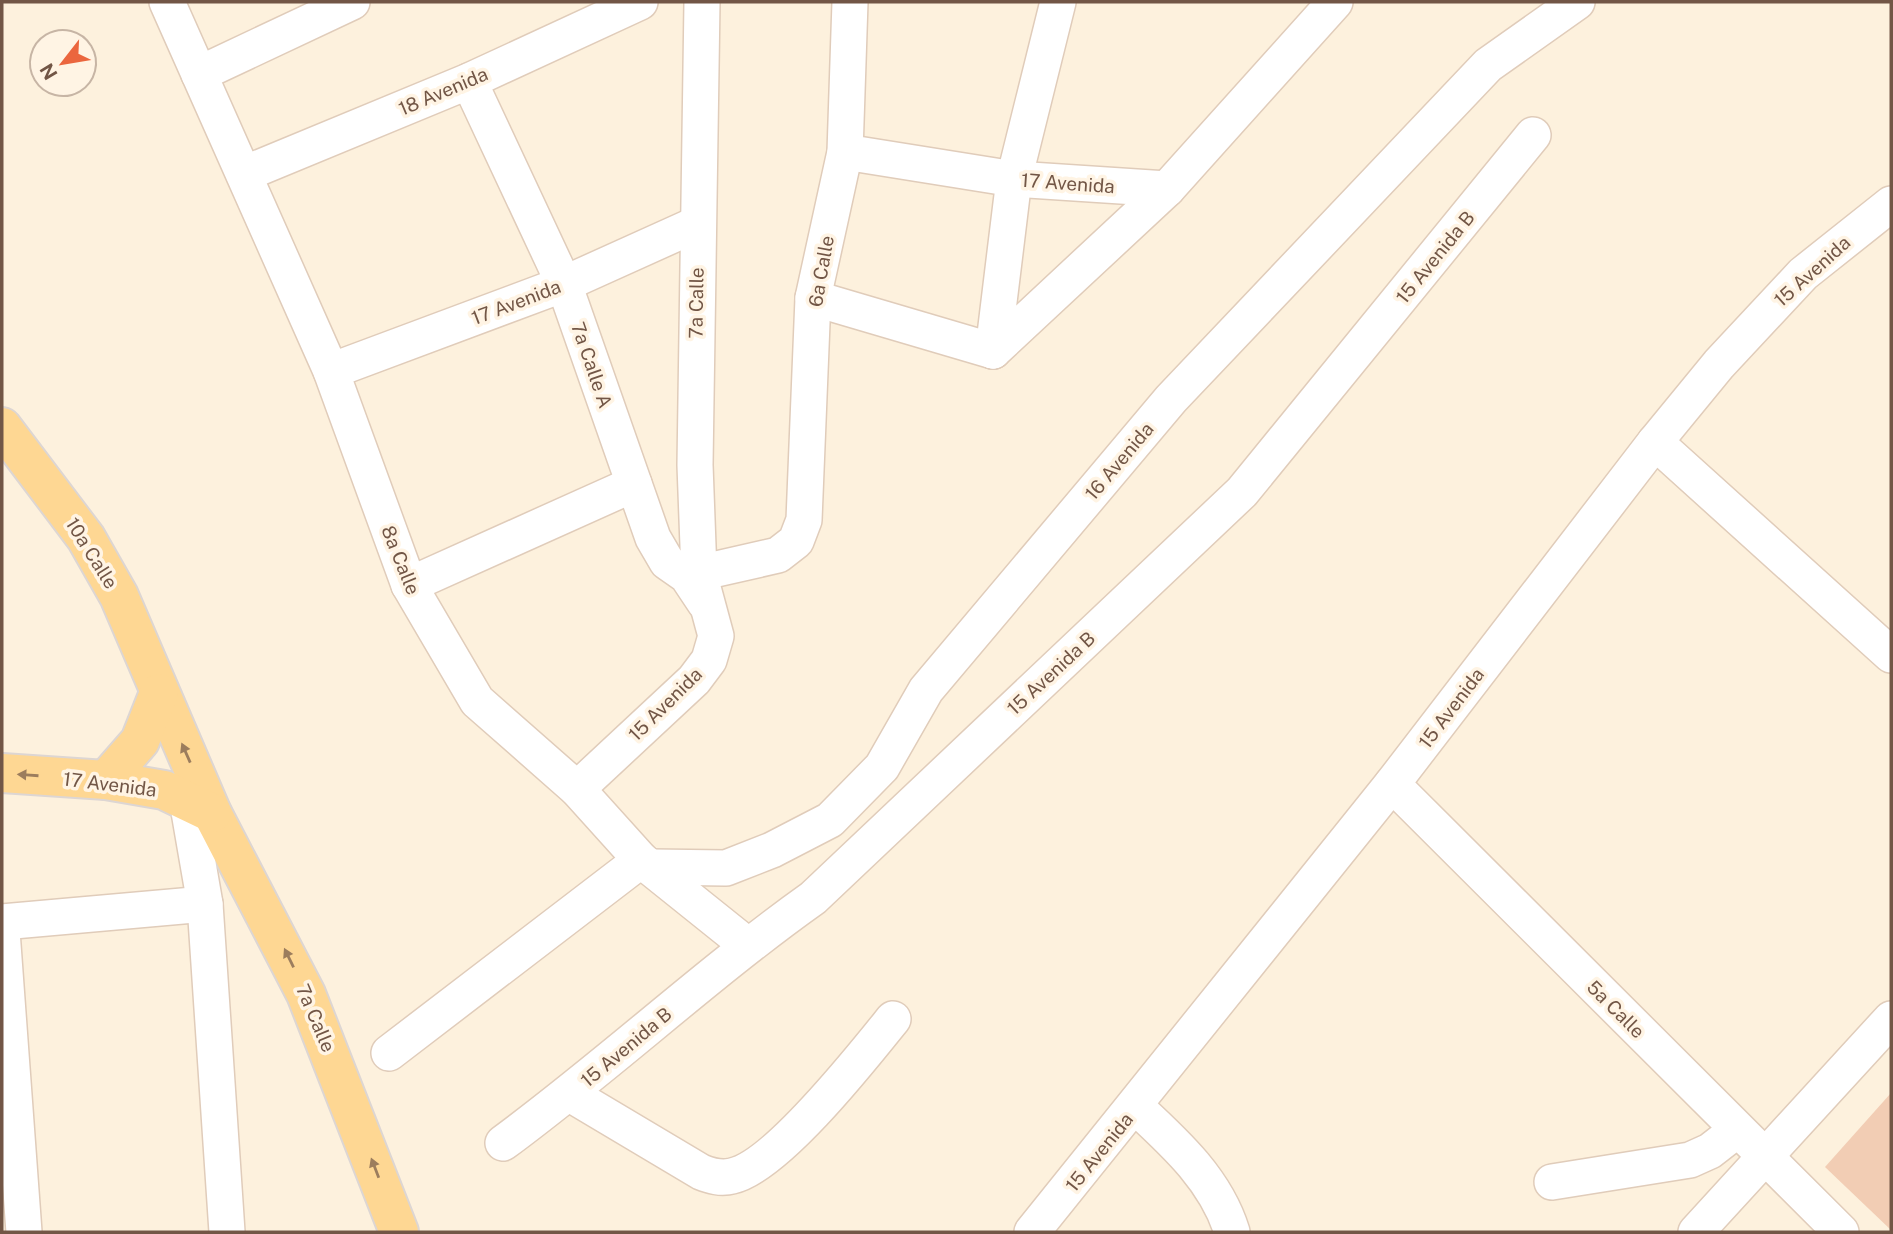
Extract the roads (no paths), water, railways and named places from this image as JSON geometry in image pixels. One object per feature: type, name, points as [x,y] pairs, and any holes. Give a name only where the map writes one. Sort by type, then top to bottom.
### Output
[{"type":"main road","name":"10a Calle","points":[[2,427],[86,538],[118,596],[159,693],[200,806]]},
{"type":"main road","points":[[106,780],[140,741],[159,693]]},
{"type":"main road","name":"17 Avenida","points":[[2,773],[106,780],[164,790],[200,806]]},
{"type":"main road","name":"7a Calle","points":[[200,806],[306,994],[399,1232]]},
{"type":"street","name":"8a Calle","points":[[141,2],[200,74]]},
{"type":"street","name":"8a Calle","points":[[167,2],[331,371],[409,585],[477,701],[577,789],[646,863],[747,945]]},
{"type":"street","points":[[200,74],[352,2]]},
{"type":"street","name":"18 Avenida","points":[[244,174],[469,81],[640,2]]},
{"type":"street","name":"7a Calle","points":[[702,2],[695,465],[702,588]]},
{"type":"street","name":"6a Calle","points":[[702,588],[778,555],[796,541],[804,520],[813,298],[845,152],[850,2]]},
{"type":"street","points":[[993,351],[1014,179],[1051,2]]},
{"type":"street","points":[[993,351],[1167,189],[1335,2]]},
{"type":"street","name":"16 Avenida","points":[[646,863],[726,868],[772,850],[831,820],[882,767],[926,690],[1171,399],[1488,65],[1577,2]]},
{"type":"street","name":"7a Calle A","points":[[469,81],[564,284],[653,538],[667,562],[702,588]]},
{"type":"street","name":"15 Avenida B","points":[[503,1143],[570,1094],[747,945],[813,898],[1242,492],[1533,135]]},
{"type":"street","name":"17 Avenida","points":[[845,152],[1014,179],[1167,189]]},
{"type":"street","name":"15 Avenida","points":[[1032,1232],[1136,1107],[1392,785],[1655,442],[1719,364],[1803,274],[1889,202]]},
{"type":"street","name":"17 Avenida","points":[[331,371],[564,284],[697,224]]},
{"type":"street","points":[[813,298],[993,351]]},
{"type":"street","points":[[1655,442],[1891,655]]},
{"type":"street","points":[[409,585],[634,484]]},
{"type":"street","name":"15 Avenida","points":[[577,789],[694,680],[709,660],[716,636],[702,588]]},
{"type":"street","name":"5a Calle","points":[[1392,785],[1842,1232]]},
{"type":"street","points":[[200,806],[203,889],[227,1232]]},
{"type":"street","points":[[389,1053],[646,863]]},
{"type":"street","points":[[2,922],[203,889]]},
{"type":"street","points":[[2,931],[24,1232]]},
{"type":"street","points":[[570,1094],[701,1172],[715,1177],[734,1176],[762,1160],[827,1100],[893,1019]]},
{"type":"street","points":[[1696,1232],[1891,1019]]},
{"type":"street","points":[[1136,1107],[1173,1141],[1208,1182],[1232,1232]]},
{"type":"street","points":[[1552,1182],[1690,1160],[1710,1152],[1737,1130]]}]
